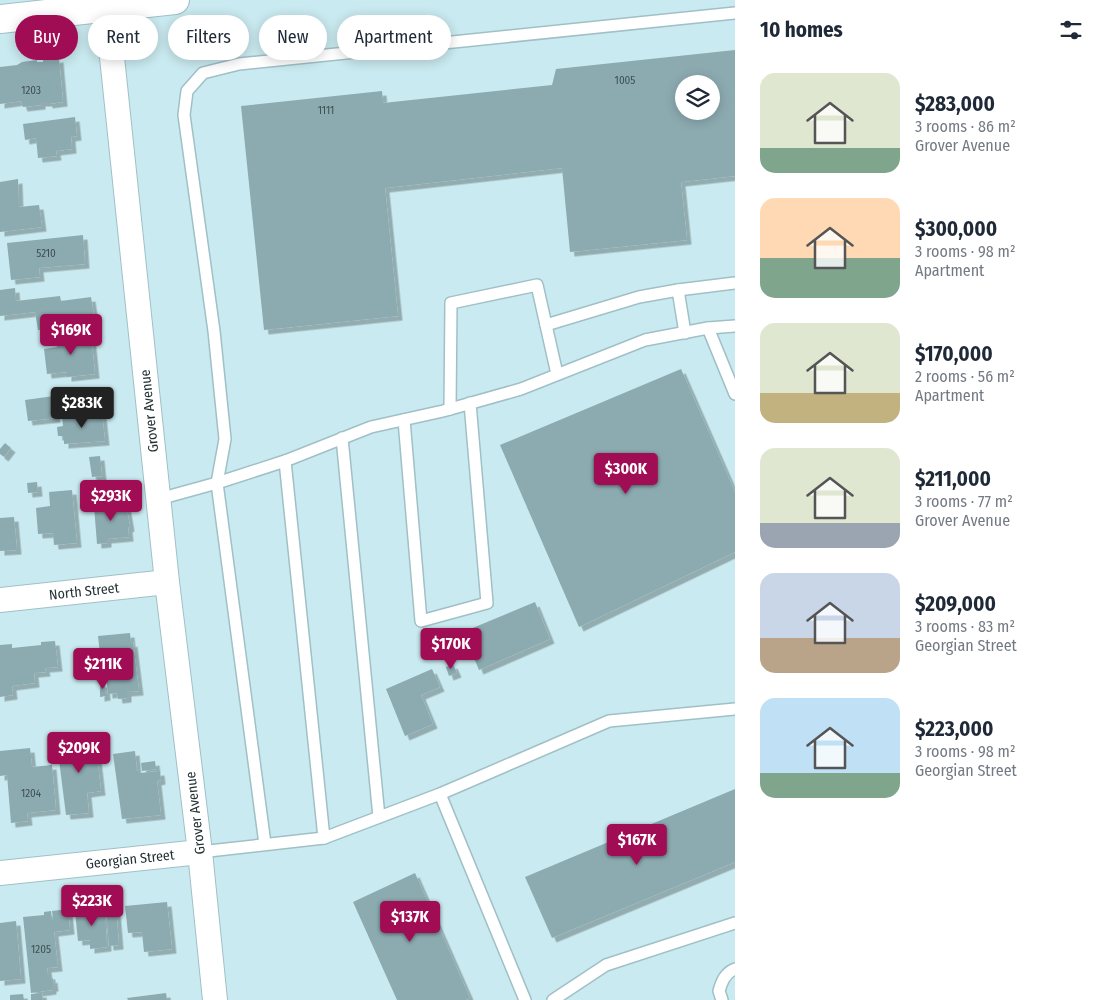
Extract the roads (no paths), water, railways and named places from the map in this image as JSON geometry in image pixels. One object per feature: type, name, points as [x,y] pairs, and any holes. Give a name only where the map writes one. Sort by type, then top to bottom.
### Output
[{"type":"street","points":[[0,19],[106,4],[175,0]]},
{"type":"street","name":"Grover Avenue","points":[[106,4],[167,582],[200,852],[215,1000]]},
{"type":"street","name":"North Street","points":[[0,600],[167,582]]},
{"type":"street","name":"Georgian Street","points":[[0,872],[200,852]]},
{"type":"lane","points":[[265,844],[217,483],[225,439],[214,331],[184,115],[187,91],[204,73],[239,64],[735,13]]},
{"type":"lane","points":[[546,325],[639,297],[735,283]]},
{"type":"lane","points":[[450,409],[451,304],[538,285],[557,374]]},
{"type":"lane","points":[[678,290],[685,333]]},
{"type":"lane","points":[[159,499],[285,461],[371,427],[450,409],[521,388],[645,340],[708,328],[735,326]]},
{"type":"lane","points":[[708,328],[735,394]]},
{"type":"lane","points":[[404,420],[421,621],[487,603],[470,403]]},
{"type":"lane","points":[[342,438],[379,817]]},
{"type":"lane","points":[[285,461],[324,838]]},
{"type":"lane","points":[[200,852],[324,838],[440,794],[609,721],[735,709]]},
{"type":"lane","points":[[440,794],[525,1000]]},
{"type":"lane","points":[[553,1000],[606,966],[735,924]]},
{"type":"lane","points":[[722,1000],[719,991],[723,978],[728,972],[735,969]]}]
